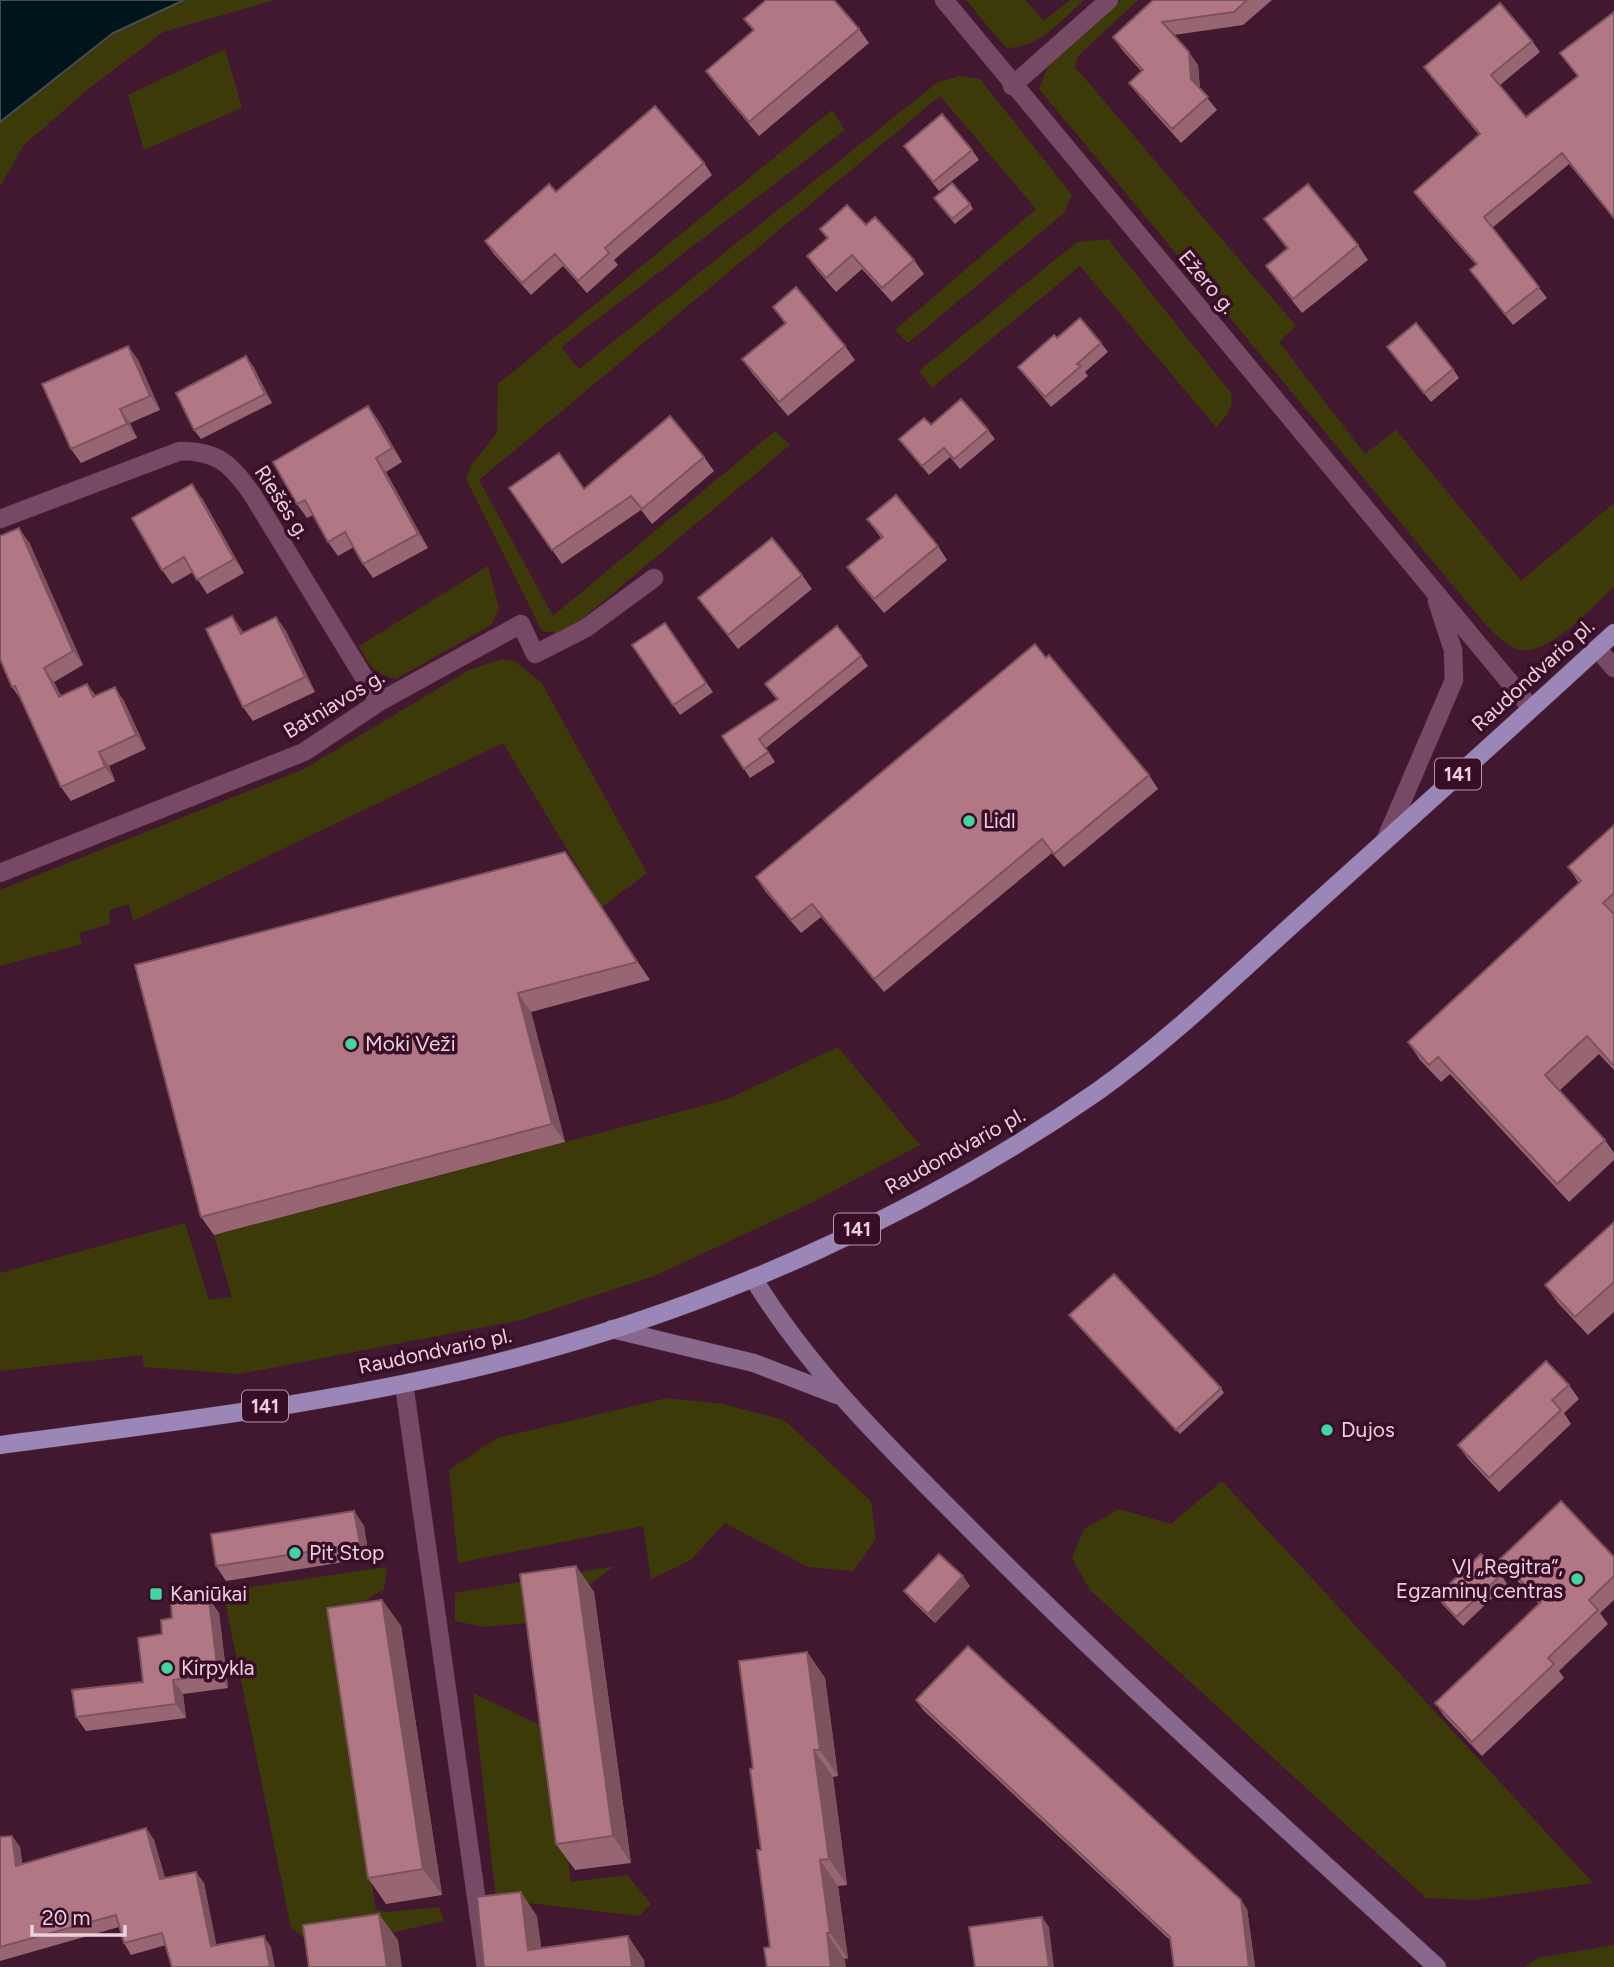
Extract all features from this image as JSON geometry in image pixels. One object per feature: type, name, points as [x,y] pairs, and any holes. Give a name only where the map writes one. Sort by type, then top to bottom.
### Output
[{"type":"main road","name":"Raudondvario pl.","points":[[0,1445],[404,1384],[516,1358],[612,1329],[753,1278],[960,1177],[1031,1136],[1101,1089],[1194,1014],[1614,633]]},
{"type":"main road","points":[[753,1278],[785,1330],[840,1396],[1014,1573],[1208,1758],[1437,1967]]},
{"type":"main road","points":[[612,1329],[754,1363],[840,1396]]},
{"type":"street","name":"Ežero g.","points":[[944,0],[1012,86],[1531,708]]},
{"type":"street","points":[[1012,86],[1108,0]]},
{"type":"street","name":"Riešės g.","points":[[0,519],[180,451],[204,451],[234,468],[379,702]]},
{"type":"street","name":"Batniavos g.","points":[[0,873],[304,752],[379,702],[521,624],[535,654],[586,628],[654,578]]},
{"type":"street","name":"Ežero g.","points":[[1385,841],[1454,680],[1453,650],[1435,595]]},
{"type":"street","points":[[1597,648],[1614,668]]},
{"type":"street","points":[[404,1384],[486,1967]]},
{"type":"shaded area","points":[[184,0],[275,0],[163,32],[86,91],[24,145],[0,186],[0,122],[113,33]]},
{"type":"shaded area","points":[[966,0],[1026,0],[1044,21],[1070,0],[1084,0],[1049,32],[1029,43],[1006,48]]},
{"type":"shaded area","points":[[1121,0],[1138,0],[1078,56],[1075,67],[1296,326],[1279,342],[1365,454],[1396,430],[1521,581],[1614,503],[1614,587],[1558,637],[1545,645],[1521,650],[1506,643],[1486,625],[1039,89],[1049,64]]},
{"type":"shaded area","points":[[225,49],[242,108],[144,150],[128,95]]},
{"type":"shaded area","points":[[959,76],[980,79],[1072,195],[1064,213],[908,343],[895,330],[1036,209],[940,96],[479,480],[553,616],[775,431],[790,445],[582,619],[557,633],[542,631],[466,479],[472,464],[497,433],[498,384],[832,110],[845,130],[561,347],[579,369],[938,82]]},
{"type":"shaded area","points":[[1108,239],[1231,393],[1230,408],[1216,427],[1080,266],[932,388],[919,371],[1077,242]]},
{"type":"shaded area","points":[[488,566],[499,609],[491,625],[396,679],[383,675],[369,663],[359,646]]},
{"type":"shaded area","points":[[501,659],[514,661],[541,682],[647,873],[602,907],[503,743],[133,921],[129,904],[109,910],[110,924],[79,933],[82,944],[0,966],[0,890],[304,769],[469,670]]},
{"type":"shaded area","points":[[838,1047],[920,1145],[807,1205],[654,1276],[521,1320],[239,1374],[144,1367],[142,1355],[0,1371],[0,1273],[185,1223],[209,1300],[232,1297],[214,1235],[728,1099]]},
{"type":"shaded area","points":[[667,1398],[723,1404],[784,1420],[871,1501],[876,1539],[853,1571],[808,1567],[725,1523],[691,1560],[651,1579],[643,1526],[458,1563],[449,1470],[497,1438]]},
{"type":"shaded area","points":[[1222,1481],[1593,1883],[1475,1900],[1426,1898],[1090,1590],[1072,1558],[1084,1529],[1119,1509],[1171,1524]]},
{"type":"shaded area","points":[[615,1566],[536,1622],[483,1627],[455,1621],[455,1593]]},
{"type":"shaded area","points":[[387,1567],[384,1589],[333,1621],[376,1910],[386,1912],[439,1907],[444,1921],[386,1934],[313,1944],[291,1928],[223,1591]]},
{"type":"shaded area","points":[[473,1693],[550,1730],[571,1882],[627,1875],[651,1904],[639,1916],[496,1899]]},
{"type":"shaded area","points":[[1614,1945],[1614,1967],[1525,1967],[1538,1958]]},
{"type":"water","points":[[0,0],[184,0],[113,33],[0,122]]},
{"type":"building","points":[[766,0],[834,0],[859,29],[749,122],[706,71],[754,30],[744,19]]},
{"type":"building","points":[[1153,0],[1247,0],[1234,12],[1162,22],[1189,52],[1191,79],[1208,97],[1172,129],[1129,83],[1143,70],[1113,37]]},
{"type":"building","points":[[1500,3],[1532,41],[1491,75],[1526,117],[1578,76],[1560,53],[1614,12],[1614,218],[1562,153],[1484,217],[1539,287],[1505,314],[1470,270],[1477,264],[1414,192],[1480,134],[1424,67]]},
{"type":"building","points":[[655,106],[704,163],[605,248],[609,253],[578,281],[555,254],[522,283],[485,241],[549,184],[556,192]]},
{"type":"building","points":[[942,114],[972,150],[933,182],[904,146]]},
{"type":"building","points":[[952,183],[970,204],[952,219],[934,198]]},
{"type":"building","points":[[1308,184],[1358,245],[1293,299],[1266,266],[1288,248],[1264,219]]},
{"type":"building","points":[[847,205],[866,225],[875,217],[914,260],[882,288],[852,255],[826,278],[807,256],[828,238],[820,229]]},
{"type":"building","points":[[796,287],[845,346],[779,402],[742,359],[786,323],[773,307]]},
{"type":"building","points":[[1080,318],[1101,343],[1077,364],[1081,366],[1045,397],[1018,367],[1054,335],[1057,338]]},
{"type":"building","points":[[1416,323],[1453,369],[1424,393],[1387,347]]},
{"type":"building","points":[[128,346],[150,396],[120,409],[127,424],[71,449],[42,384]]},
{"type":"building","points":[[246,356],[265,394],[194,430],[176,393]]},
{"type":"building","points":[[961,399],[988,430],[954,459],[944,448],[922,466],[899,439],[924,418],[931,425]]},
{"type":"building","points":[[368,406],[392,448],[376,458],[418,534],[363,564],[345,532],[328,542],[305,500],[297,504],[273,462]]},
{"type":"building","points":[[670,416],[704,457],[642,509],[631,496],[552,550],[509,488],[559,453],[584,489]]},
{"type":"building","points":[[192,484],[234,559],[197,580],[184,557],[162,570],[132,518]]},
{"type":"building","points":[[896,495],[938,546],[874,599],[847,567],[883,537],[867,519]]},
{"type":"building","points":[[19,528],[73,651],[44,668],[59,697],[87,684],[93,697],[115,687],[136,735],[99,752],[105,767],[61,787],[0,659],[0,536]]},
{"type":"building","points":[[772,538],[802,575],[728,635],[698,598]]},
{"type":"building","points":[[232,616],[241,634],[276,617],[305,677],[243,707],[206,629]]},
{"type":"building","points":[[665,623],[706,683],[673,705],[632,645]]},
{"type":"building","points":[[837,626],[861,656],[759,739],[768,752],[744,769],[722,736],[778,699],[765,684]]},
{"type":"building","name":"Lidl","points":[[1035,644],[1046,658],[1049,655],[1149,775],[1054,854],[1042,839],[874,979],[812,904],[791,920],[756,877]]},
{"type":"building","points":[[1614,825],[1614,893],[1603,903],[1614,914],[1614,1066],[1587,1036],[1545,1075],[1605,1140],[1557,1184],[1438,1057],[1429,1065],[1408,1042],[1581,881],[1568,867]]},
{"type":"building","name":"Moki Veži","points":[[565,852],[637,962],[518,993],[552,1124],[201,1217],[135,965]]},
{"type":"building","points":[[1614,1222],[1614,1282],[1575,1317],[1545,1285]]},
{"type":"building","points":[[1114,1274],[1221,1388],[1176,1430],[1069,1315]]},
{"type":"building","points":[[1546,1361],[1569,1385],[1552,1400],[1561,1410],[1489,1478],[1458,1445]]},
{"type":"building","points":[[1561,1501],[1614,1557],[1614,1576],[1589,1600],[1598,1610],[1548,1658],[1554,1664],[1472,1742],[1435,1703],[1541,1602],[1500,1559]]},
{"type":"building","points":[[354,1511],[360,1544],[216,1566],[211,1534]]},
{"type":"building","points":[[939,1554],[963,1576],[928,1614],[904,1591]]},
{"type":"building","points":[[1481,1554],[1501,1575],[1456,1617],[1437,1596]]},
{"type":"building","points":[[576,1566],[613,1836],[556,1844],[520,1574]]},
{"type":"building","points":[[209,1599],[218,1674],[173,1680],[176,1704],[76,1717],[72,1690],[143,1682],[138,1638],[162,1634],[161,1620],[172,1618],[171,1604]]},
{"type":"building","points":[[382,1600],[423,1869],[368,1878],[327,1608]]},
{"type":"building","points":[[968,1646],[1241,1900],[1249,1967],[1174,1967],[1170,1937],[916,1700]]},
{"type":"building","points":[[807,1652],[820,1750],[814,1750],[829,1859],[820,1860],[830,1933],[827,1933],[831,1967],[767,1967],[764,1948],[770,1947],[757,1850],[761,1850],[739,1661]]},
{"type":"building","points":[[146,1828],[160,1879],[196,1872],[211,1946],[264,1936],[270,1967],[172,1967],[162,1933],[124,1943],[116,1915],[0,1947],[0,1837],[12,1836],[16,1866]]},
{"type":"building","points":[[521,1892],[528,1950],[628,1936],[632,1967],[484,1967],[477,1897]]},
{"type":"building","points":[[379,1914],[387,1967],[309,1967],[303,1925]]},
{"type":"building","points":[[1042,1917],[1049,1967],[975,1967],[969,1927]]},
{"type":"place","name":"Lidl","points":[[969,821]]},
{"type":"place","name":"Moki Veži","points":[[351,1044]]},
{"type":"place","name":"Dujos","points":[[1327,1430]]},
{"type":"place","name":"Pit Stop","points":[[295,1553]]},
{"type":"place","name":"VĮ „Regitra“, Egzaminų centras","points":[[1577,1579]]},
{"type":"place","name":"Kaniūkai","points":[[156,1594]]},
{"type":"place","name":"Kirpykla","points":[[167,1668]]}]
